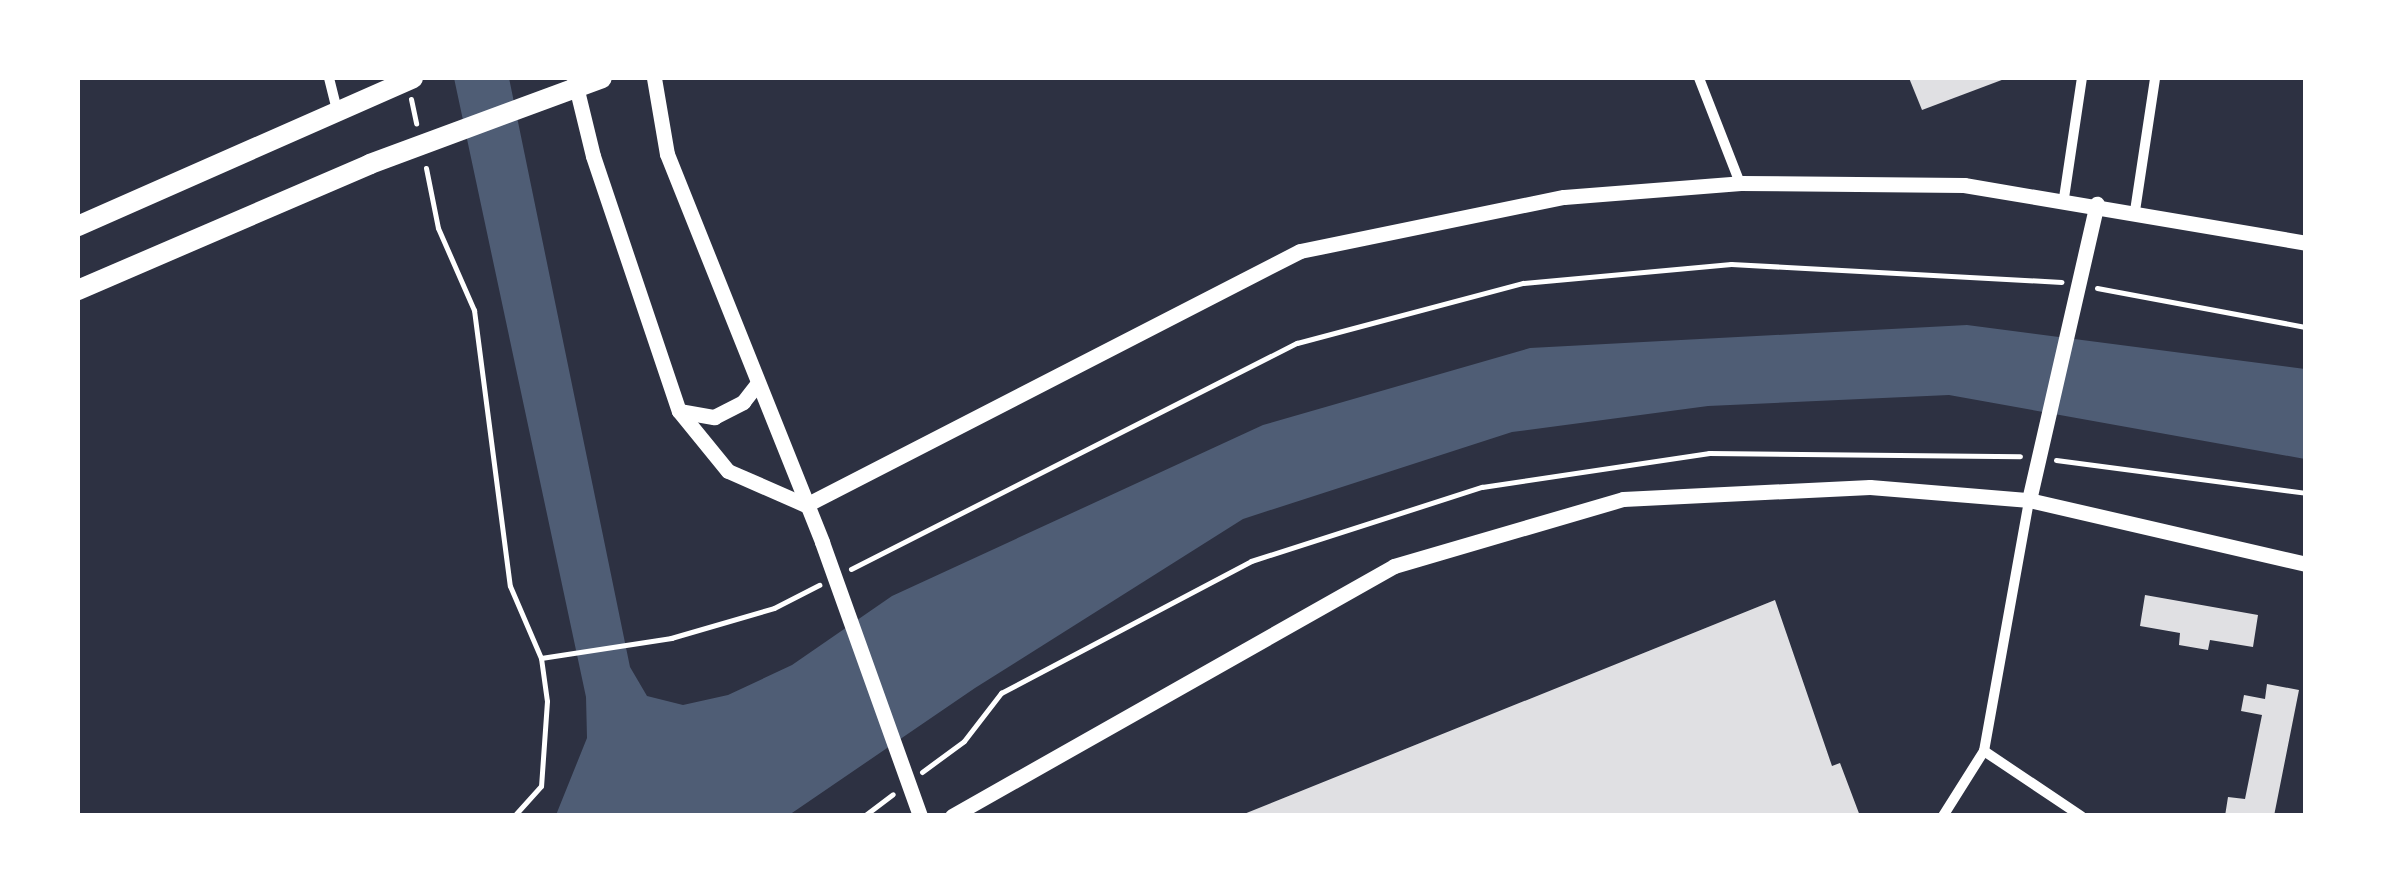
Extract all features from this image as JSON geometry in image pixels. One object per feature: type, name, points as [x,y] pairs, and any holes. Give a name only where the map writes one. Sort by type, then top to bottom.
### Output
[{"type":"main road","points":[[78,290],[370,164],[602,78]]},
{"type":"main road","points":[[78,226],[337,110],[412,85]]},
{"type":"street","points":[[329,78],[337,110]]},
{"type":"street","points":[[574,78],[593,156],[679,412],[728,471],[806,505]]},
{"type":"street","points":[[654,78],[667,154],[822,542],[920,816]]},
{"type":"street","points":[[1700,78],[1740,183]]},
{"type":"street","points":[[2064,198],[2082,78]]},
{"type":"street","points":[[2135,211],[2155,78]]},
{"type":"street","points":[[806,505],[1300,251],[1564,197],[1740,183],[1964,185],[2064,198],[2306,244]]},
{"type":"street","points":[[1943,816],[1984,751],[2029,500],[2097,204]]},
{"type":"street","points":[[679,412],[714,417],[743,402],[758,383]]},
{"type":"street","points":[[952,816],[1394,566],[1623,499],[1870,486],[2029,500],[2306,564]]},
{"type":"street","points":[[1984,751],[2081,816]]},
{"type":"path","points":[[412,85],[420,140]]},
{"type":"path","points":[[424,158],[438,228],[474,310],[510,586],[541,658],[549,744],[542,786],[514,816]]},
{"type":"path","points":[[843,573],[1297,342],[1523,283],[1731,264],[2040,278],[2306,327]]},
{"type":"path","points":[[541,658],[633,645],[774,608],[826,582]]},
{"type":"water","points":[[454,78],[509,78],[630,667],[647,696],[683,705],[728,695],[792,665],[892,596],[1263,425],[1530,348],[1967,325],[2305,369],[2305,459],[1949,395],[1708,406],[1512,432],[1243,519],[975,688],[789,815],[556,815],[587,738],[586,697]]},
{"type":"building","points":[[1909,78],[2007,78],[1922,110]]},
{"type":"building","points":[[2145,595],[2258,615],[2253,647],[2210,640],[2208,650],[2179,645],[2180,633],[2140,626]]},
{"type":"building","points":[[1775,600],[1832,766],[1840,763],[1860,816],[1239,816]]},
{"type":"building","points":[[2267,684],[2299,690],[2274,816],[2225,816],[2228,797],[2245,799],[2262,715],[2241,711],[2244,695],[2265,699]]}]
